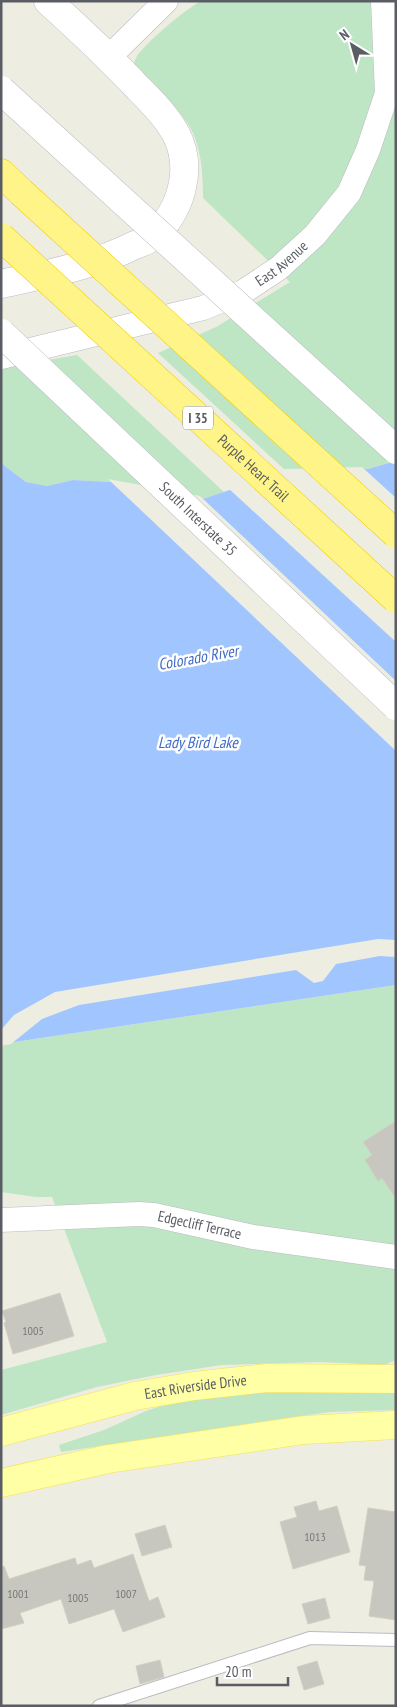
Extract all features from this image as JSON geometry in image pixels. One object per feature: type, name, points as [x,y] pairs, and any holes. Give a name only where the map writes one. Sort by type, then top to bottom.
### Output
[{"type":"highway","points":[[1,173],[396,534]]},
{"type":"highway","name":"Purple Heart Trail","points":[[1,237],[396,599]]},
{"type":"main road","points":[[1,284],[75,268],[122,252],[152,237],[166,221],[180,199],[185,166],[177,136],[161,112],[109,57],[48,1]]},
{"type":"main road","points":[[1,90],[396,450]]},
{"type":"main road","name":"South Interstate 35","points":[[1,333],[396,706]]},
{"type":"main road","name":"East Riverside Drive","points":[[1,1432],[135,1396],[194,1386],[267,1378],[396,1379]]},
{"type":"main road","points":[[1,1483],[108,1459],[304,1430],[396,1425]]},
{"type":"street","points":[[109,57],[166,1]]},
{"type":"street","name":"East Avenue","points":[[1,357],[203,308],[243,292],[279,268],[315,236],[349,193],[368,150],[387,93],[383,1]]},
{"type":"street","name":"Edgecliff Terrace","points":[[1,1220],[139,1214],[253,1237],[396,1258]]},
{"type":"lane","points":[[99,1706],[310,1638],[396,1640]]},
{"type":"green space","points":[[201,1],[396,1],[396,461],[368,469],[286,471],[158,353],[216,327],[290,282],[203,198],[200,157],[193,133],[182,115],[133,67],[137,56],[158,34]]},
{"type":"green space","points":[[77,355],[224,492],[203,499],[111,482],[73,480],[47,486],[26,482],[1,463],[1,368]]},
{"type":"green space","points":[[396,985],[396,1360],[384,1365],[321,1362],[222,1365],[156,1375],[97,1387],[1,1415],[1,1370],[107,1342],[52,1197],[36,1197],[1,1192],[1,1044]]},
{"type":"green space","points":[[250,1390],[396,1391],[396,1410],[330,1412],[61,1452],[59,1445],[104,1430],[146,1411],[182,1399]]},
{"type":"water","name":"Lady Bird Lake","points":[[396,461],[396,985],[1,1044],[1,463],[26,482],[47,486],[73,480],[111,482],[203,499],[286,471],[368,469]]},
{"type":"pier","points":[[362,467],[396,498],[396,642],[228,488],[285,469]]},
{"type":"pier","points":[[108,479],[200,496],[396,681],[396,751]]},
{"type":"pier","points":[[378,939],[396,940],[396,957],[380,956],[336,964],[323,981],[314,983],[296,970],[79,1005],[42,1019],[11,1044],[1,1046],[1,1030],[14,1015],[55,992]]},
{"type":"building","points":[[396,1121],[396,1199],[382,1178],[378,1181],[365,1160],[372,1155],[363,1142]]},
{"type":"building","points":[[60,1293],[74,1336],[13,1354],[2,1311]]},
{"type":"building","points":[[316,1501],[319,1511],[337,1506],[350,1552],[293,1569],[280,1522],[297,1517],[294,1507]]},
{"type":"building","points":[[368,1508],[396,1512],[396,1620],[369,1616],[374,1581],[364,1580],[366,1566],[359,1565]]},
{"type":"building","points":[[165,1525],[172,1547],[142,1556],[135,1534]]},
{"type":"building","points":[[133,1554],[149,1601],[158,1597],[165,1617],[123,1632],[114,1609],[69,1624],[61,1599],[20,1613],[24,1623],[1,1629],[1,1567],[4,1566],[9,1579],[75,1558],[77,1565],[91,1560],[94,1568]]},
{"type":"building","points":[[325,1598],[330,1618],[308,1624],[302,1604]]},
{"type":"building","points":[[160,1660],[164,1677],[140,1684],[136,1666]]},
{"type":"building","points":[[317,1661],[324,1684],[304,1690],[297,1667]]},
{"type":"water label","name":"Colorado River","points":[[198,657]]}]
